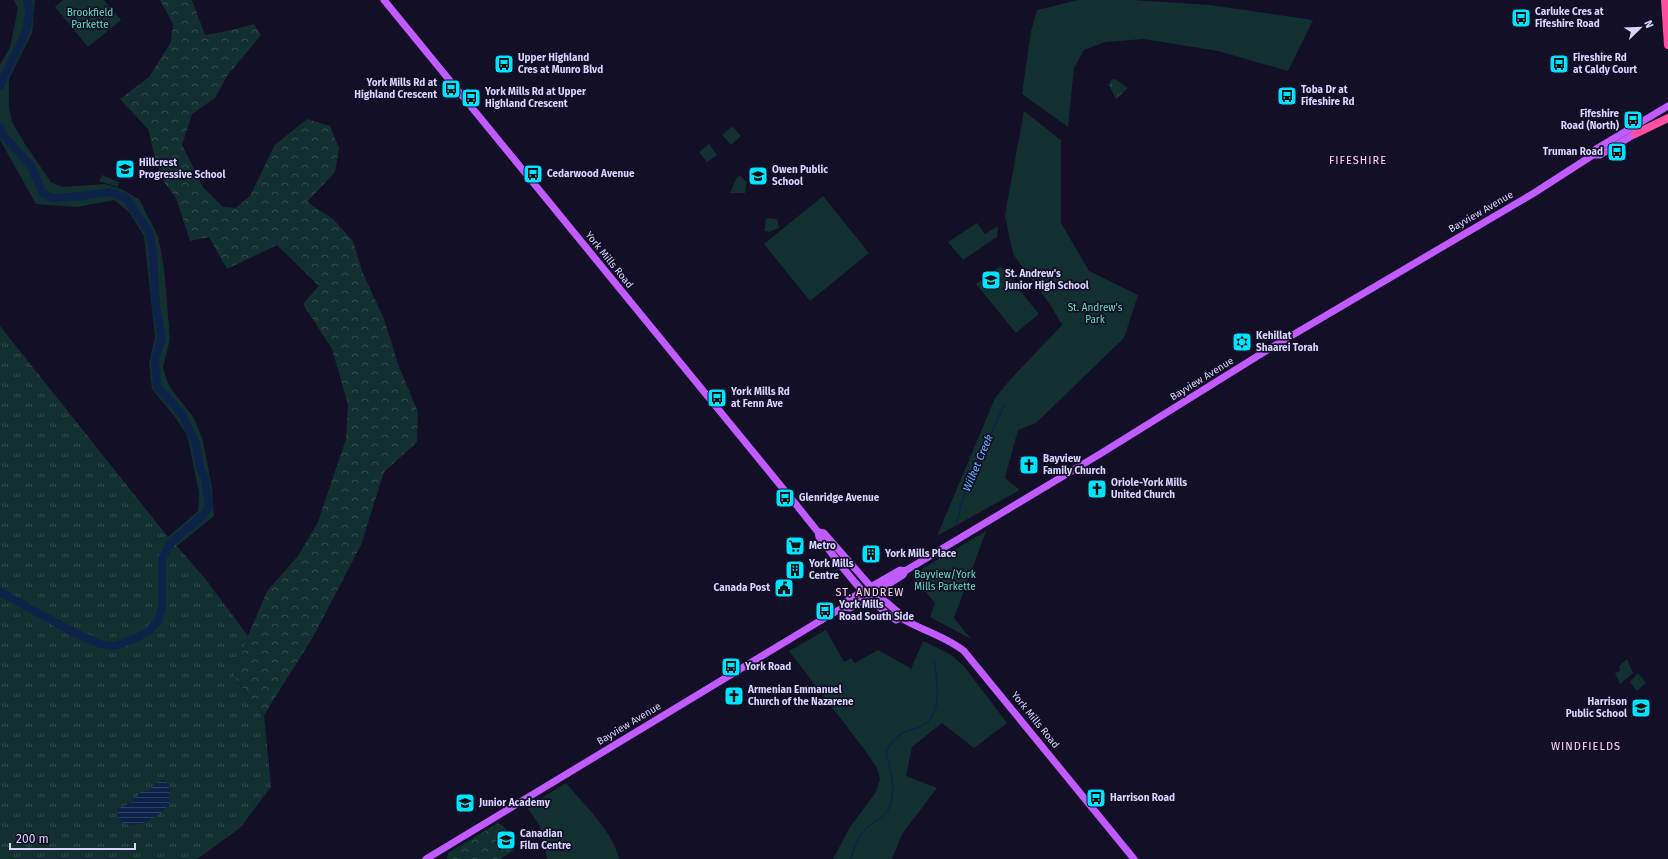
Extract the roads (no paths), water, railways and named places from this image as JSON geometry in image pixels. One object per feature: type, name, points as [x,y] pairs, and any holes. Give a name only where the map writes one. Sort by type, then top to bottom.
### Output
[{"type":"highway","points":[[1665,0],[1668,45]]},
{"type":"highway","points":[[1635,134],[1668,118]]},
{"type":"main road","name":"York Mills Road","points":[[384,0],[818,532],[819,537],[868,598],[883,612],[896,620],[901,618]]},
{"type":"main road","name":"Bayview Avenue","points":[[426,859],[844,608],[850,608],[868,598],[903,576],[905,571],[1100,454],[1274,346],[1534,193],[1593,155],[1596,149],[1668,106]]},
{"type":"main road","name":"Bayview Avenue","points":[[1593,155],[1600,155],[1668,115]]},
{"type":"main road","name":"York Mills Road","points":[[818,532],[824,533],[876,593],[899,613],[901,618],[943,637],[964,651],[1022,720],[1134,859]]},
{"type":"main road","name":"Bayview Avenue","points":[[844,608],[845,601],[900,570],[905,571]]},
{"type":"water","points":[[165,780],[171,789],[168,799],[170,802],[161,813],[146,822],[130,825],[124,823],[119,818],[117,809],[130,803],[141,792],[151,790],[154,784]]},
{"type":"waterway","points":[[0,86],[21,44],[25,32],[29,10],[27,0]]},
{"type":"waterway","points":[[0,127],[4,136],[31,166],[42,192],[52,198],[110,192],[126,198],[149,232],[153,253],[156,306],[162,338],[155,360],[157,386],[181,413],[195,441],[200,468],[205,479],[209,506],[204,514],[171,543],[162,558],[162,606],[159,620],[148,632],[136,638],[115,646],[101,644],[75,633],[0,592]]},
{"type":"waterway","name":"Wilket Creek","points":[[957,523],[961,503],[1004,405]]},
{"type":"waterway","name":"Wilket Creek","points":[[851,859],[860,836],[866,828],[883,816],[891,802],[893,785],[886,752],[893,741],[899,736],[922,726],[934,713],[937,696],[934,660]]},
{"type":"place","name":"Carluke Cres at Fifeshire Road","points":[[1521,18]]},
{"type":"place","name":"Upper Highland Cres at Munro Blvd","points":[[504,64]]},
{"type":"place","name":"Fireshire Rd at Caldy Court","points":[[1559,64]]},
{"type":"place","name":"York Mills Rd at Highland Crescent","points":[[451,89]]},
{"type":"place","name":"Toba Dr at Fifeshire Rd","points":[[1287,96]]},
{"type":"place","name":"York Mills Rd at Upper Highland Crescent","points":[[471,98]]},
{"type":"place","name":"Fifeshire Road (North)","points":[[1633,120]]},
{"type":"place","name":"Truman Road","points":[[1617,152]]},
{"type":"place","name":"Hillcrest Progressive School","points":[[125,169]]},
{"type":"place","name":"Cedarwood Avenue","points":[[533,174]]},
{"type":"place","name":"Owen Public School","points":[[758,176]]},
{"type":"place","name":"St. Andrew's Junior High School","points":[[991,280]]},
{"type":"place","name":"Kehillat Shaarei Torah","points":[[1242,342]]},
{"type":"place","name":"York Mills Rd at Fenn Ave","points":[[717,398]]},
{"type":"place","name":"Bayview Family Church","points":[[1029,465]]},
{"type":"place","name":"Oriole-York Mills United Church","points":[[1097,489]]},
{"type":"place","name":"Glenridge Avenue","points":[[785,498]]},
{"type":"place","name":"Metro","points":[[795,546]]},
{"type":"place","name":"York Mills Place","points":[[871,554]]},
{"type":"place","name":"York Mills Centre","points":[[795,570]]},
{"type":"place","name":"Canada Post","points":[[784,588]]},
{"type":"place","name":"York Mills Road South Side","points":[[825,611]]},
{"type":"place","name":"York Road","points":[[731,667]]},
{"type":"place","name":"Armenian Emmanuel Church of the Nazarene","points":[[734,696]]},
{"type":"place","name":"Harrison Public School","points":[[1641,708]]},
{"type":"place","name":"Harrison Road","points":[[1096,798]]},
{"type":"place","name":"Junior Academy","points":[[465,803]]},
{"type":"place","name":"Canadian Film Centre","points":[[506,840]]},
{"type":"district","name":"FIFESHIRE","points":[[1358,160]]},
{"type":"district","name":"ST. ANDREW","points":[[870,592]]},
{"type":"district","name":"WINDFIELDS","points":[[1586,746]]},
{"type":"park label","name":"Brookfield Parkette","points":[[90,18]]},
{"type":"park label","name":"St. Andrew’s Park","points":[[1095,314]]},
{"type":"park label","name":"Bayview/York Mills Parkette","points":[[945,580]]}]
